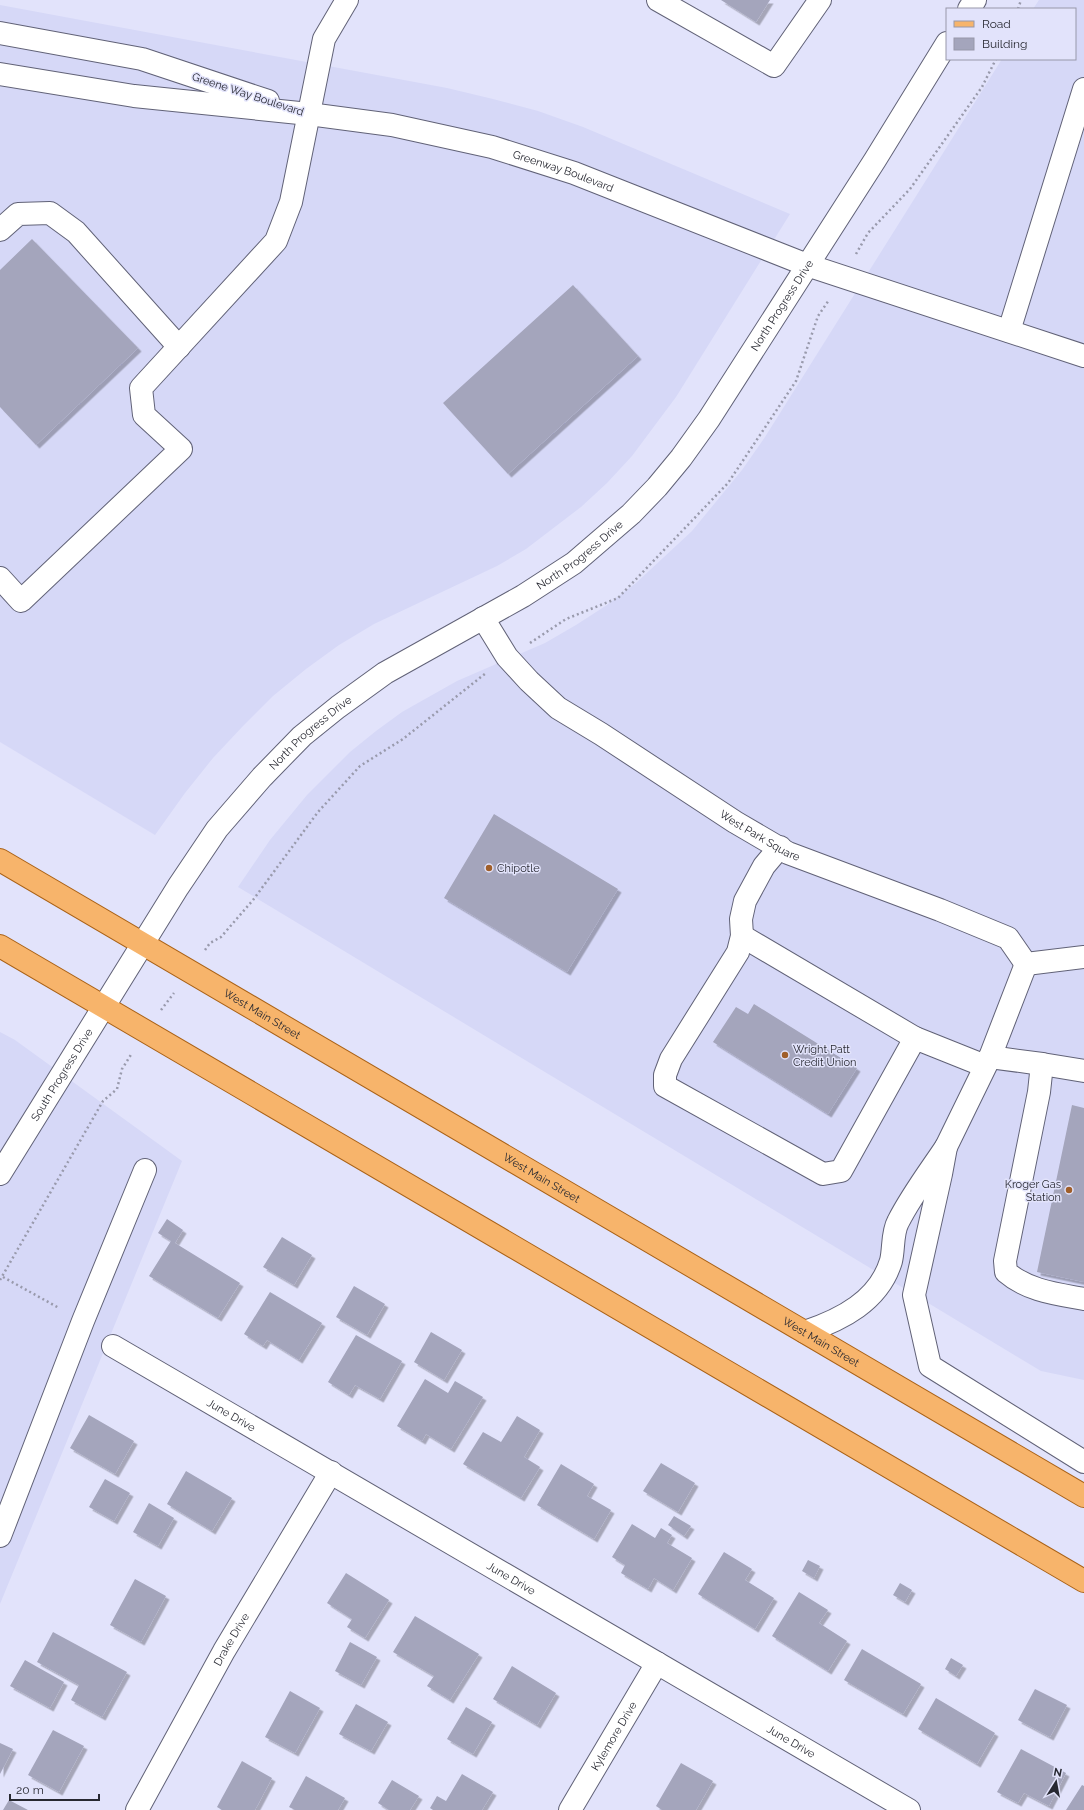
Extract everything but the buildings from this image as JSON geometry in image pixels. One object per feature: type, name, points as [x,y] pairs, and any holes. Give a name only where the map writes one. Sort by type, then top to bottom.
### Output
[{"type":"main road","name":"West Main Street","points":[[0,860],[1084,1496]]},
{"type":"main road","points":[[0,946],[1084,1581]]},
{"type":"street","points":[[0,578],[21,601],[181,449],[144,416],[141,388],[276,241],[291,202],[324,39],[347,0]]},
{"type":"street","points":[[658,0],[774,66],[820,0]]},
{"type":"street","name":"Greene Way Boulevard","points":[[0,33],[142,59],[309,114]]},
{"type":"street","name":"North Progress Drive","points":[[123,976],[142,944],[217,829],[262,777],[302,736],[384,673],[522,596],[574,563],[631,514],[657,487],[681,458],[709,419],[946,45]]},
{"type":"street","name":"Greene Way Boulevard","points":[[0,74],[134,96],[309,114]]},
{"type":"street","points":[[1009,331],[1084,89]]},
{"type":"street","name":"Greenway Boulevard","points":[[309,114],[392,125],[505,152],[574,173],[807,265],[1084,356]]},
{"type":"street","points":[[0,230],[18,214],[50,213],[76,232],[179,347]]},
{"type":"street","name":"West Park Square","points":[[483,618],[507,657],[529,681],[558,708],[601,734],[735,822],[788,852],[940,910],[1008,938],[1026,964]]},
{"type":"street","points":[[780,847],[764,866],[745,901],[741,919],[742,936],[738,952],[672,1059],[665,1075],[665,1086],[823,1174],[841,1171],[915,1038]]},
{"type":"street","points":[[742,936],[915,1038],[987,1061],[1042,1064],[1084,1071]]},
{"type":"street","points":[[805,1332],[832,1323],[854,1309],[876,1291],[891,1262],[897,1223],[946,1147],[987,1061],[1026,964],[1084,956]]},
{"type":"street","name":"South Progress Drive","points":[[0,1174],[123,976]]},
{"type":"street","points":[[1042,1064],[1039,1092],[1006,1261],[1006,1272],[1030,1288],[1084,1300]]},
{"type":"street","points":[[946,1147],[914,1295],[930,1366],[1084,1462]]},
{"type":"street","points":[[0,1536],[83,1321],[145,1170]]},
{"type":"street","name":"June Drive","points":[[113,1346],[909,1810]]},
{"type":"street","name":"Drake Drive","points":[[137,1810],[224,1651],[330,1472]]},
{"type":"street","name":"Kylemore Drive","points":[[570,1810],[657,1663]]},
{"type":"shaded area","points":[[1039,0],[1084,0],[1084,1380],[1041,1371],[238,887],[270,840],[307,795],[350,752],[376,731],[402,712],[457,681],[545,643],[576,625],[607,605],[636,583],[692,531],[742,470],[765,437],[1001,60],[1076,60],[1076,8],[1034,8]]},
{"type":"shaded area","points":[[0,5],[447,88],[493,99],[538,111],[583,127],[790,214],[676,397],[632,456],[607,483],[581,507],[526,549],[497,566],[374,624],[339,645],[306,669],[273,696],[213,758],[185,793],[155,835],[0,742]]},
{"type":"shaded area","points":[[0,1032],[15,1040],[182,1161],[0,1604]]},
{"type":"place","name":"Chipotle","points":[[489,868]]},
{"type":"place","name":"Wright Patt Credit Union","points":[[785,1055]]},
{"type":"place","name":"Kroger Gas Station","points":[[1069,1190]]}]
